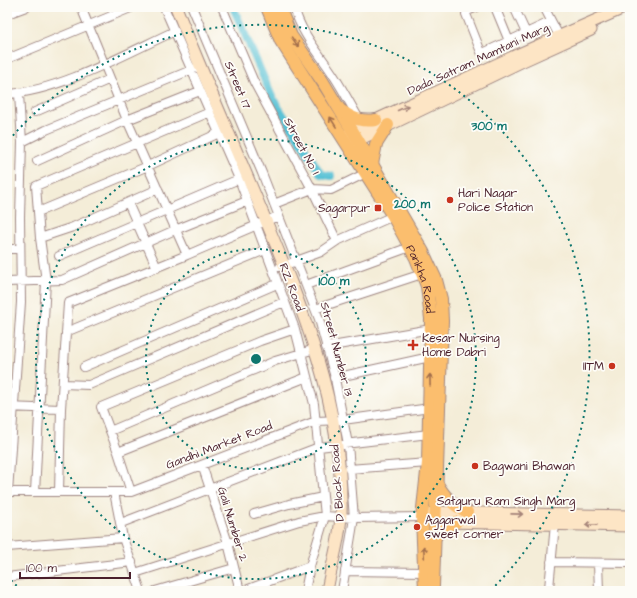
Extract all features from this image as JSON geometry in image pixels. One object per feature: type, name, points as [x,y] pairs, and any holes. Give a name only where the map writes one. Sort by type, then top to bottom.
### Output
[{"type":"main road","name":"Pankha Road","points":[[267,7],[281,41],[369,168],[423,252],[436,280],[441,299],[442,321],[433,591]]},
{"type":"main road","name":"Pankha Road","points":[[279,7],[291,36],[340,109],[350,139]]},
{"type":"main road","points":[[340,109],[359,120],[367,122],[376,120]]},
{"type":"main road","points":[[369,168],[376,144],[388,125]]},
{"type":"main road","name":"Pankha Road","points":[[369,168],[410,246],[422,274],[430,301],[431,329],[428,463],[422,517],[425,591]]},
{"type":"main road","points":[[437,484],[445,498],[467,512]]},
{"type":"main road","points":[[434,537],[441,528],[456,522]]},
{"type":"street","points":[[7,14],[26,7]]},
{"type":"street","points":[[81,7],[127,120],[139,143],[166,211],[187,255]]},
{"type":"street","points":[[7,58],[133,7]]},
{"type":"street","name":"RZ Road","points":[[164,7],[195,68],[200,91],[247,201],[261,223],[265,250],[295,329],[314,404],[325,516],[310,566],[305,591]]},
{"type":"street","points":[[176,7],[195,68],[261,223],[291,263],[321,348],[338,420],[342,444],[340,480],[341,516],[327,591]]},
{"type":"street","name":"Street 17","points":[[192,7],[262,173]]},
{"type":"street","name":"Street No 1","points":[[222,7],[254,82],[312,189],[337,241]]},
{"type":"street","points":[[294,7],[314,48],[334,76],[359,120]]},
{"type":"street","points":[[477,7],[467,11],[466,14],[483,54],[550,22]]},
{"type":"street","points":[[495,7],[509,41]]},
{"type":"street","points":[[514,7],[526,33]]},
{"type":"street","points":[[544,7],[558,36]]},
{"type":"street","name":"Dada Satram Mamtani Marg","points":[[350,139],[376,120],[558,36],[626,7]]},
{"type":"street","name":"Dada Satram Mamtani Marg","points":[[350,139],[388,125],[523,60],[630,13]]},
{"type":"street","points":[[7,94],[19,94],[59,83],[175,31]]},
{"type":"street","points":[[22,142],[46,130],[195,68]]},
{"type":"street","points":[[35,112],[110,79]]},
{"type":"street","points":[[37,161],[127,120],[200,91]]},
{"type":"street","points":[[19,94],[22,142],[20,250],[21,281],[10,407],[8,492],[131,492],[101,407],[260,341],[295,329]]},
{"type":"street","points":[[35,492],[46,281],[40,238],[36,186],[210,112]]},
{"type":"street","points":[[38,212],[148,166],[219,133]]},
{"type":"street","points":[[274,204],[312,189],[331,190],[369,168]]},
{"type":"street","name":"Street Number 13","points":[[262,173],[278,216],[291,263],[306,286],[315,309],[321,348],[334,378],[338,420]]},
{"type":"street","points":[[59,256],[238,179]]},
{"type":"street","points":[[40,238],[73,227],[158,189]]},
{"type":"street","points":[[7,282],[62,280],[175,230],[247,201]]},
{"type":"street","points":[[128,203],[147,242],[157,268]]},
{"type":"street","points":[[59,492],[61,409],[68,303],[157,268],[278,216]]},
{"type":"street","points":[[272,270],[321,252],[337,241],[393,216]]},
{"type":"street","points":[[306,286],[410,246]]},
{"type":"street","points":[[7,249],[20,250]]},
{"type":"street","points":[[66,332],[265,250]]},
{"type":"street","points":[[315,309],[422,274]]},
{"type":"street","points":[[84,367],[277,284]]},
{"type":"street","points":[[63,384],[89,385],[284,302]]},
{"type":"street","points":[[110,431],[275,361],[321,348],[431,329]]},
{"type":"street","points":[[334,378],[430,357]]},
{"type":"street","points":[[118,452],[307,377]]},
{"type":"street","points":[[10,407],[61,409]]},
{"type":"street","name":"Gandhi Market Road","points":[[131,492],[316,421],[338,420],[430,408]]},
{"type":"street","points":[[121,523],[319,448],[429,434]]},
{"type":"street","name":"D Block Road","points":[[342,444],[349,469],[354,518],[342,591]]},
{"type":"street","points":[[349,469],[428,463]]},
{"type":"street","name":"Gali Number 2","points":[[202,465],[228,543],[240,591]]},
{"type":"street","points":[[114,492],[123,538],[142,591]]},
{"type":"street","points":[[254,514],[289,504],[324,497]]},
{"type":"street","name":"Satguru Ram Singh Marg","points":[[422,517],[435,517],[467,512],[630,516]]},
{"type":"street","points":[[135,573],[299,521],[325,516],[354,518],[422,517]]},
{"type":"street","name":"Satguru Ram Singh Marg","points":[[435,517],[456,522],[630,526]]},
{"type":"street","points":[[551,591],[549,588],[555,524]]},
{"type":"street","points":[[7,547],[123,538]]},
{"type":"street","points":[[7,578],[132,562]]},
{"type":"street","points":[[551,562],[630,562]]},
{"type":"street","points":[[598,563],[598,591]]},
{"type":"street","points":[[244,591],[310,566]]},
{"type":"street","points":[[154,591],[234,568]]},
{"type":"street","points":[[345,571],[425,572]]},
{"type":"waterway","points":[[233,7],[273,99],[321,174],[331,176]]},
{"type":"place","name":"Hari Nagar Police Station","points":[[450,200]]},
{"type":"place","name":"Sagarpur","points":[[378,208]]},
{"type":"place","name":"Kesar Nursing Home Dabri","points":[[413,345]]},
{"type":"place","name":"IITM","points":[[612,366]]},
{"type":"place","name":"Bagwani Bhawan","points":[[475,466]]},
{"type":"place","name":"Aggarwal sweet corner","points":[[417,527]]}]
